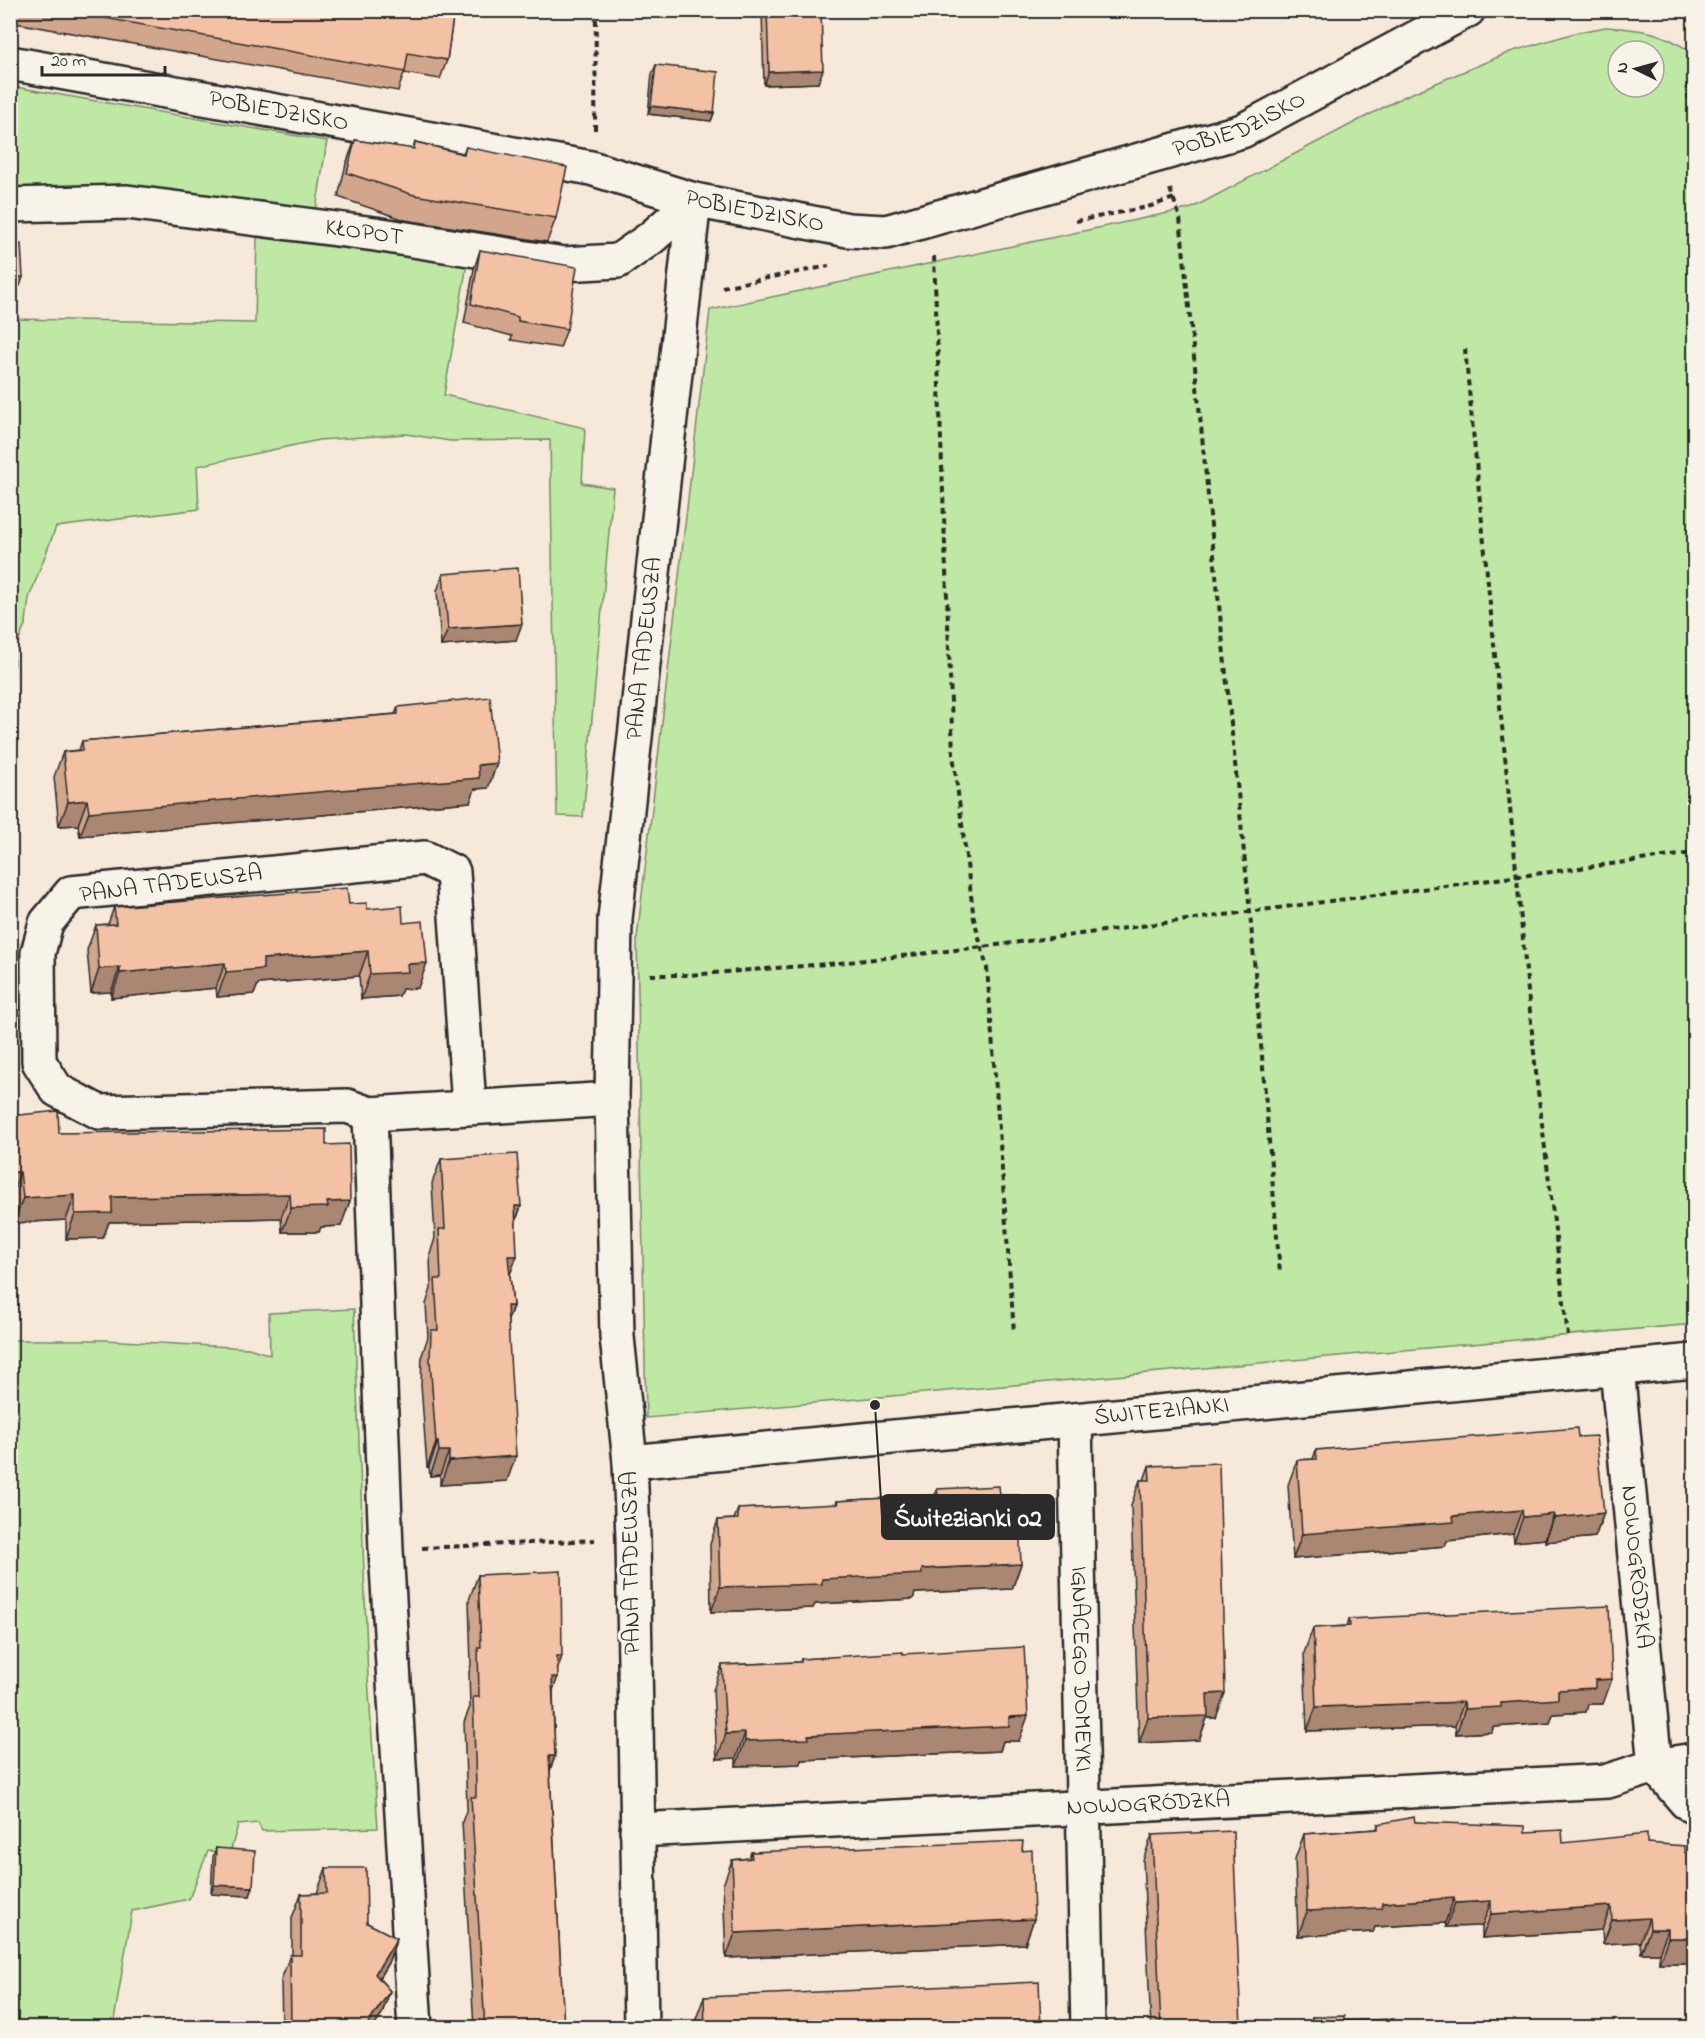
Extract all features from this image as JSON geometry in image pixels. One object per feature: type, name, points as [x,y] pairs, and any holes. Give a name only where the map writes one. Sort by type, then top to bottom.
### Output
[{"type":"street","name":"POBIEDZISKO","points":[[10,63],[591,168],[694,200],[848,230],[886,232],[1242,131],[1468,10]]},
{"type":"street","name":"KŁOPOT","points":[[10,205],[127,202],[375,234],[564,264],[618,261],[651,238],[694,200]]},
{"type":"street","name":"PANA TADEUSZA","points":[[641,2028],[633,1538],[630,1462],[617,1337],[612,1099],[615,919],[694,200]]},
{"type":"street","name":"PANA TADEUSZA","points":[[469,1106],[453,872],[425,858],[71,893],[46,923],[38,953],[39,1062],[57,1090],[99,1112],[347,1106],[369,1114],[469,1106],[612,1099]]},
{"type":"street","points":[[369,1114],[386,1550],[415,2028]]},
{"type":"street","name":"ŚWITEZIANKI","points":[[630,1462],[1695,1361]]},
{"type":"street","name":"NOWOGRÓDZKA","points":[[1617,1368],[1655,1766]]},
{"type":"street","name":"IGNACEGO DOMEYKI","points":[[1075,1420],[1088,2028]]},
{"type":"street","name":"NOWOGRÓDZKA","points":[[637,1830],[1608,1781],[1655,1766],[1695,1760]]},
{"type":"street","points":[[1655,1766],[1686,1803],[1695,1806]]},
{"type":"path","points":[[594,137],[596,10]]},
{"type":"path","points":[[1687,83],[1695,150]]},
{"type":"path","points":[[1180,218],[1250,912],[1280,1273]]},
{"type":"path","points":[[936,267],[953,754],[974,919],[987,968],[1014,1332]]},
{"type":"path","points":[[1465,349],[1538,1083],[1567,1328]]},
{"type":"path","points":[[643,975],[689,975],[816,965],[982,947],[1695,853]]},
{"type":"path","points":[[386,1550],[633,1538]]},
{"type":"green space","points":[[1606,27],[1653,33],[1672,40],[1694,54],[1694,1324],[646,1418],[637,938],[710,310],[1192,208],[1403,97],[1510,52],[1578,32]]},
{"type":"green space","points":[[10,86],[327,141],[315,216],[11,193]]},
{"type":"green space","points":[[257,235],[468,259],[444,395],[585,428],[582,483],[613,488],[583,817],[557,816],[550,440],[450,441],[406,434],[319,440],[197,466],[199,509],[56,527],[29,598],[26,622],[14,654],[11,820],[11,319],[255,323]]},
{"type":"green space","points":[[354,1309],[368,1678],[378,1828],[262,1831],[258,1823],[238,1825],[230,1853],[208,1851],[189,1899],[132,1911],[113,2027],[11,2027],[10,1340],[104,1340],[249,1348],[270,1355],[269,1313]]},
{"type":"building","points":[[60,10],[454,10],[447,60],[408,53],[405,72]]},
{"type":"building","points":[[767,10],[821,10],[823,70],[769,72]]},
{"type":"building","points":[[656,65],[718,72],[714,113],[651,106]]},
{"type":"building","points":[[355,140],[414,149],[415,142],[464,154],[466,147],[567,167],[556,218],[414,195],[347,173]]},
{"type":"building","points":[[10,244],[21,244],[23,277],[10,278]]},
{"type":"building","points":[[480,250],[577,267],[567,329],[518,321],[518,317],[471,304]]},
{"type":"building","points":[[518,568],[522,624],[448,629],[443,574]]},
{"type":"building","points":[[490,697],[497,763],[478,765],[479,778],[89,812],[87,800],[68,802],[63,752],[83,750],[82,741],[398,714],[398,707]]},
{"type":"building","points":[[347,888],[349,904],[367,903],[367,909],[402,906],[403,923],[423,921],[427,963],[407,964],[408,972],[370,974],[368,951],[263,959],[263,969],[226,972],[225,963],[120,973],[120,967],[99,969],[96,925],[116,924],[114,907]]},
{"type":"building","points":[[58,1111],[59,1133],[326,1129],[326,1145],[349,1144],[350,1201],[327,1202],[328,1207],[291,1208],[290,1194],[112,1197],[112,1213],[75,1214],[75,1195],[23,1198],[20,1172],[10,1172],[10,1116]]},
{"type":"building","points":[[517,1154],[521,1206],[515,1206],[517,1256],[508,1256],[513,1306],[507,1306],[516,1456],[449,1461],[449,1451],[439,1451],[438,1442],[436,1443],[430,1360],[431,1330],[438,1330],[435,1279],[441,1279],[439,1229],[445,1229],[441,1159]]},
{"type":"building","points":[[1577,1428],[1578,1437],[1596,1436],[1604,1513],[1554,1518],[1554,1514],[1523,1517],[1522,1510],[1453,1516],[1454,1522],[1302,1534],[1297,1460],[1317,1459],[1316,1450]]},
{"type":"building","points":[[1219,1463],[1225,1693],[1207,1694],[1208,1716],[1148,1718],[1140,1480],[1150,1480],[1149,1466]]},
{"type":"building","points":[[999,1486],[1000,1495],[1018,1495],[1021,1564],[922,1569],[922,1574],[822,1579],[822,1584],[720,1587],[718,1520],[738,1519],[738,1509],[838,1504],[837,1501],[938,1495],[937,1489]]},
{"type":"building","points":[[561,1571],[562,1656],[557,1656],[558,1677],[552,1677],[555,1756],[549,1756],[564,2028],[485,2028],[471,1797],[476,1797],[473,1697],[479,1697],[478,1648],[481,1648],[478,1575]]},
{"type":"building","points":[[1609,1606],[1612,1679],[1595,1680],[1595,1688],[1558,1690],[1558,1699],[1501,1703],[1501,1707],[1465,1709],[1464,1702],[1316,1707],[1313,1628],[1350,1626],[1349,1619]]},
{"type":"building","points":[[1024,1647],[1028,1716],[1009,1717],[1009,1726],[808,1735],[809,1739],[745,1741],[745,1733],[726,1734],[722,1665],[801,1662],[801,1659],[903,1652],[903,1654]]},
{"type":"building","points":[[1414,1817],[1415,1822],[1525,1826],[1525,1832],[1562,1830],[1563,1843],[1647,1834],[1647,1843],[1685,1846],[1685,1853],[1695,1854],[1695,1938],[1668,1938],[1668,1929],[1650,1929],[1649,1918],[1612,1920],[1611,1906],[1491,1914],[1491,1901],[1455,1903],[1454,1898],[1382,1903],[1382,1908],[1307,1911],[1304,1834],[1378,1829],[1378,1824]]},
{"type":"building","points":[[1233,1831],[1241,2028],[1161,2028],[1152,1835]]},
{"type":"building","points":[[1023,1841],[1022,1851],[1032,1850],[1034,1919],[735,1933],[732,1860],[752,1858],[751,1852]]},
{"type":"building","points":[[216,1848],[255,1851],[253,1887],[214,1885]]},
{"type":"building","points":[[326,1868],[366,1868],[367,1923],[397,1938],[375,1974],[390,1991],[365,2028],[291,2028],[290,1955],[301,1955],[301,1894],[327,1893]]},
{"type":"building","points":[[1039,1982],[1041,2028],[705,2028],[704,1997]]},
{"type":"building","points":[[1344,2016],[1344,2021],[1394,2019],[1395,2026],[1444,2025],[1444,2028],[1312,2028],[1312,2017]]},
{"type":"place","name":"Świtezianki 02","points":[[875,1405]]}]
